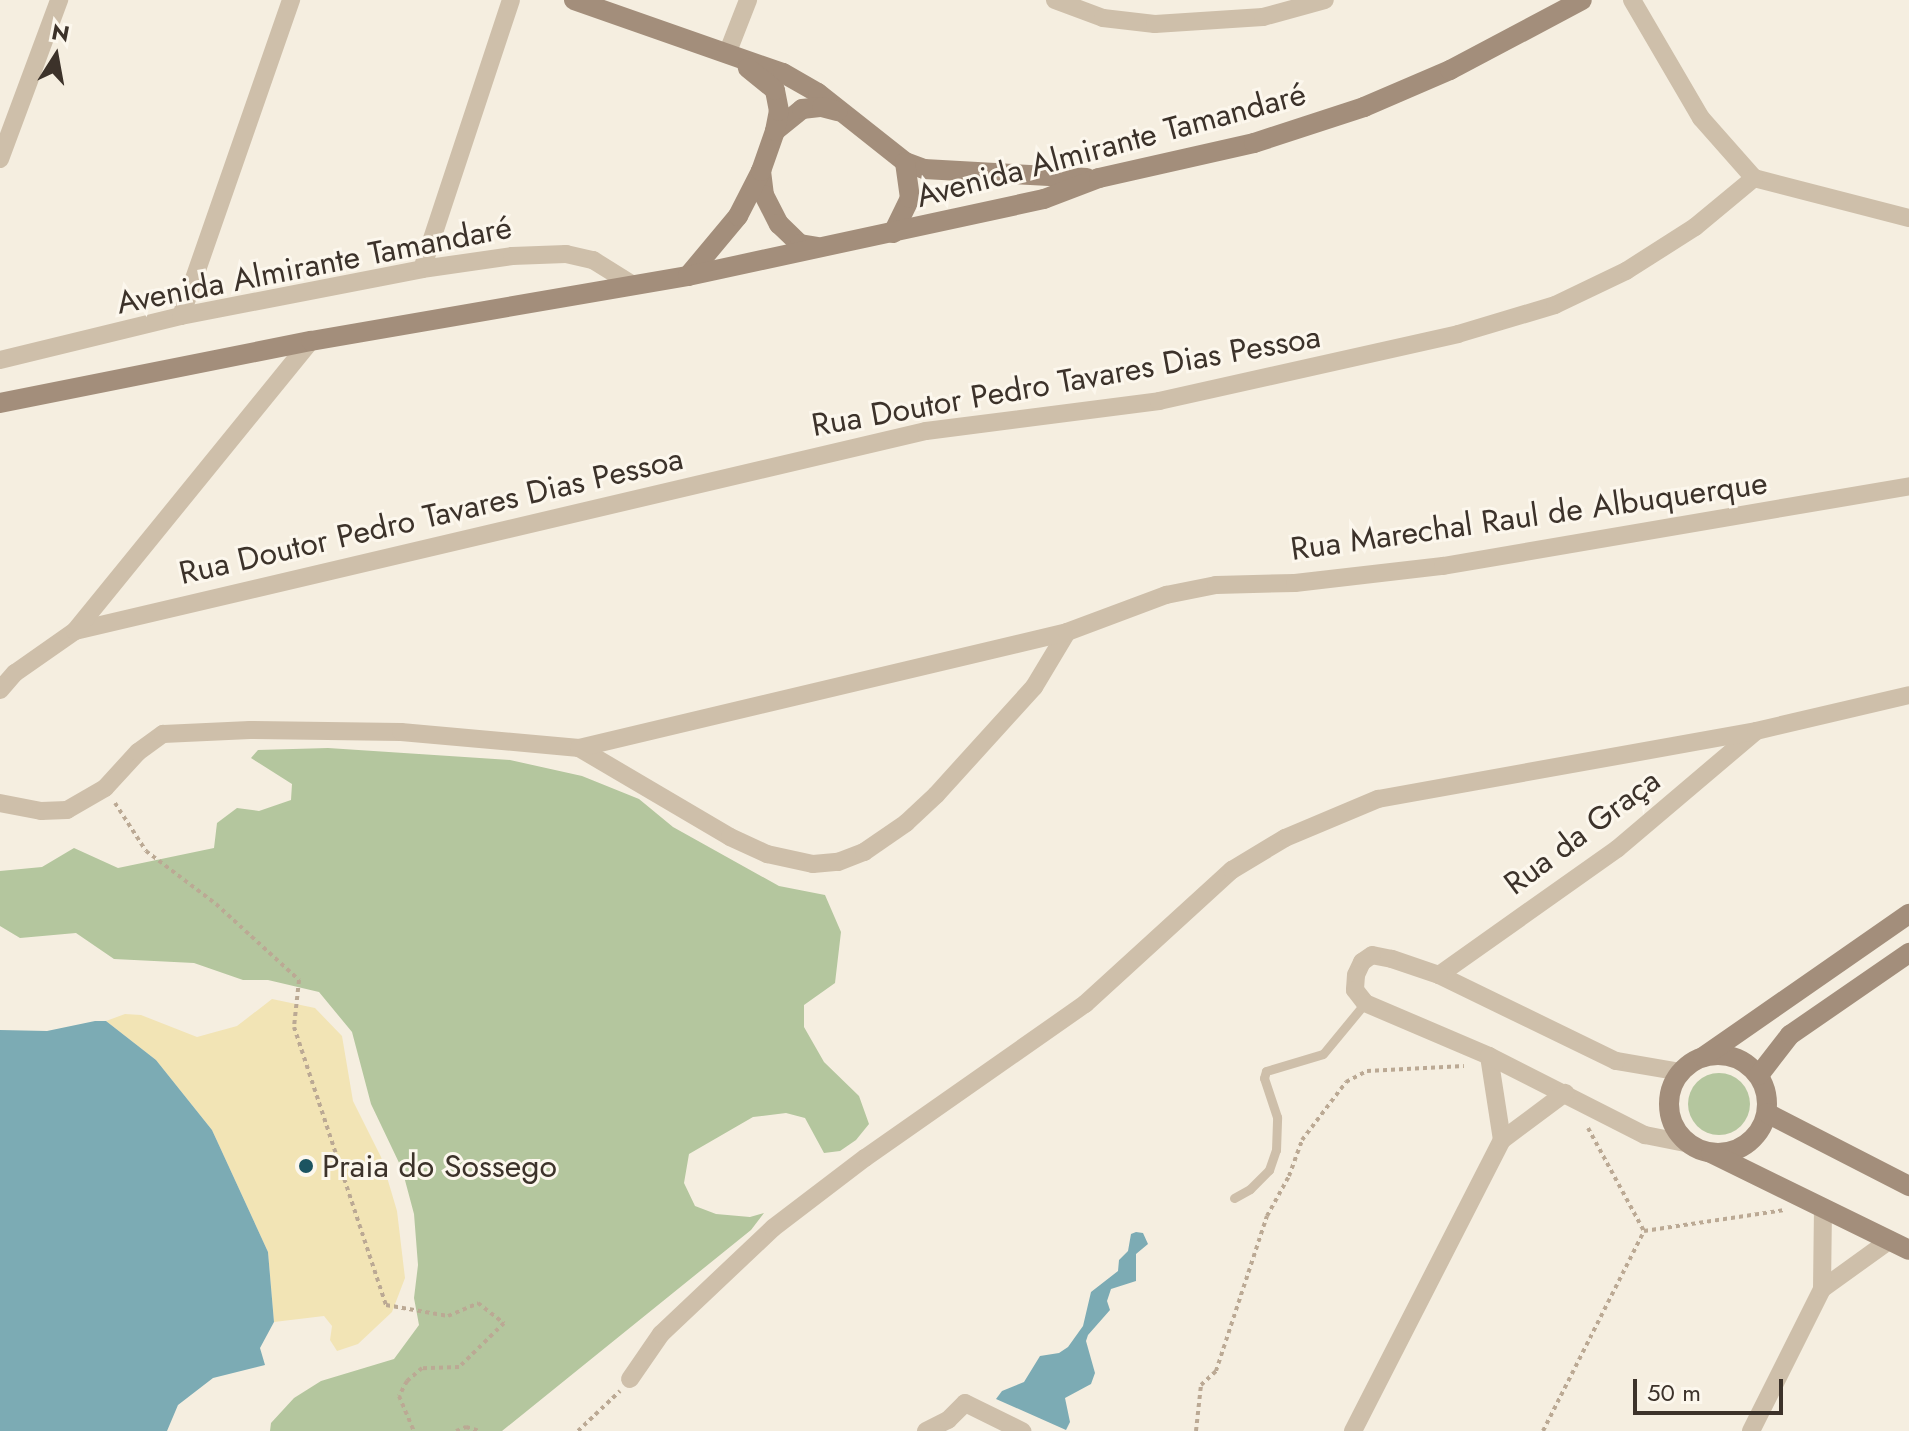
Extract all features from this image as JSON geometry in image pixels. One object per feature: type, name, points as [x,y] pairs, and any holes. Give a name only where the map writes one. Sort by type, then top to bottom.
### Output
[{"type":"street","points":[[0,159],[59,0]]},
{"type":"street","points":[[181,316],[291,0]]},
{"type":"street","points":[[422,269],[511,0]]},
{"type":"street","points":[[574,0],[783,73],[847,115],[905,162],[943,172],[1099,178]]},
{"type":"street","points":[[727,54],[748,0]]},
{"type":"street","points":[[1055,0],[1103,18],[1155,24],[1263,17],[1325,0]]},
{"type":"street","name":"Avenida Almirante Tamandaré","points":[[0,403],[311,341],[688,276],[1044,199],[1099,178],[1254,143],[1364,107],[1450,70],[1582,0]]},
{"type":"street","points":[[1632,0],[1701,118],[1754,178],[1909,218]]},
{"type":"street","points":[[688,276],[730,228],[761,171],[779,111],[775,90],[761,76],[727,54]]},
{"type":"street","points":[[775,131],[802,109],[822,107],[847,115]]},
{"type":"street","points":[[893,233],[910,198],[905,162]]},
{"type":"street","points":[[761,171],[764,195],[779,224],[800,244],[821,248]]},
{"type":"street","name":"Rua Doutor Pedro Tavares Dias Pessoa","points":[[75,631],[926,431],[1159,401],[1458,334],[1555,305],[1626,271],[1695,227],[1754,178]]},
{"type":"street","name":"Avenida Almirante Tamandaré","points":[[0,360],[181,316],[422,269],[512,256],[566,254],[600,263],[633,285]]},
{"type":"street","points":[[0,690],[15,673],[75,631],[311,341]]},
{"type":"street","name":"Rua Marechal Raul de Albuquerque","points":[[0,803],[41,811],[67,810],[105,788],[138,752],[163,734],[250,730],[401,732],[579,748],[1067,632],[1166,595],[1216,585],[1295,583],[1443,566],[1909,486]]},
{"type":"street","name":"Rua Marechal Raul de Albuquerque","points":[[579,748],[730,837],[767,854],[813,864],[838,862],[864,852],[885,838],[944,788],[1034,687],[1067,632]]},
{"type":"street","points":[[630,1379],[661,1334],[773,1228],[865,1158],[1085,1004],[1192,905],[1257,854],[1285,838],[1378,799],[1756,731],[1909,695]]},
{"type":"street","name":"Rua da Graça","points":[[1439,975],[1617,849],[1756,731]]},
{"type":"street","points":[[1690,1144],[1674,1127],[1670,1113],[1673,1084],[1681,1072],[1909,914]]},
{"type":"street","points":[[1759,1075],[1790,1035],[1909,953]]},
{"type":"street","points":[[1681,1072],[1616,1061],[1439,975],[1372,955],[1362,962],[1356,975],[1355,990],[1365,1003],[1568,1095],[1645,1135],[1690,1144],[1711,1153],[1900,1245]]},
{"type":"street","points":[[1703,1057],[1734,1057],[1759,1075],[1765,1087],[1767,1113],[1753,1139],[1726,1152],[1711,1153]]},
{"type":"street","points":[[1490,1060],[1502,1140]]},
{"type":"street","points":[[1353,1431],[1502,1140],[1568,1095]]},
{"type":"street","points":[[1767,1113],[1909,1186]]},
{"type":"street","points":[[1751,1431],[1822,1289],[1821,1206]]},
{"type":"street","points":[[1822,1289],[1900,1245]]},
{"type":"street","points":[[926,1431],[948,1420],[965,1403],[1022,1431]]},
{"type":"lane","points":[[1234,1198],[1250,1189],[1269,1170],[1276,1150],[1277,1117],[1264,1078],[1266,1071],[1323,1054],[1365,1003]]},
{"type":"path","points":[[105,788],[146,851],[216,904],[299,980],[294,1027],[386,1305],[448,1316],[478,1303],[504,1323],[459,1367],[422,1368],[407,1381],[399,1396],[414,1431]]},
{"type":"path","points":[[1196,1431],[1201,1385],[1216,1371],[1267,1216],[1289,1176],[1302,1140],[1346,1082],[1367,1071],[1490,1060]]},
{"type":"path","points":[[1568,1095],[1644,1231]]},
{"type":"path","points":[[1644,1231],[1821,1206]]},
{"type":"path","points":[[1543,1431],[1644,1231]]},
{"type":"path","points":[[578,1431],[603,1411],[630,1379]]},
{"type":"path","points":[[456,1431],[466,1427],[480,1431]]},
{"type":"green space","points":[[328,748],[510,760],[582,776],[639,799],[673,827],[779,886],[825,895],[841,932],[835,983],[804,1005],[804,1027],[824,1062],[859,1096],[869,1124],[856,1140],[840,1151],[824,1153],[805,1118],[786,1113],[753,1117],[689,1154],[684,1183],[695,1206],[716,1214],[750,1217],[764,1213],[751,1230],[502,1431],[270,1431],[271,1423],[294,1398],[321,1381],[394,1359],[419,1325],[414,1298],[418,1265],[414,1214],[402,1169],[371,1104],[352,1032],[319,992],[268,980],[243,980],[194,963],[114,959],[76,933],[20,938],[0,926],[0,871],[42,867],[74,848],[118,868],[214,848],[217,823],[237,808],[259,811],[291,800],[292,784],[251,758],[258,750]]},
{"type":"green space","points":[[1713,1073],[1725,1073],[1741,1082],[1748,1092],[1748,1116],[1741,1126],[1725,1135],[1713,1135],[1693,1121],[1688,1110],[1688,1098],[1702,1078]]},
{"type":"sand","name":"Praia do Sossego","points":[[272,999],[315,1008],[342,1036],[353,1101],[381,1157],[397,1211],[405,1278],[392,1312],[358,1344],[337,1351],[330,1340],[332,1326],[324,1316],[274,1322],[268,1252],[212,1130],[156,1060],[106,1021],[125,1014],[141,1015],[197,1037],[237,1026]]},
{"type":"water","points":[[106,1021],[156,1060],[212,1130],[268,1252],[274,1322],[260,1348],[265,1365],[213,1378],[178,1405],[167,1431],[0,1431],[0,1030],[47,1031]]},
{"type":"water","points":[[1143,1233],[1148,1244],[1136,1254],[1136,1281],[1111,1289],[1107,1301],[1110,1310],[1088,1335],[1086,1341],[1095,1373],[1091,1384],[1065,1398],[1070,1422],[1066,1430],[996,1399],[1002,1391],[1024,1382],[1040,1356],[1059,1353],[1068,1347],[1083,1326],[1091,1292],[1118,1271],[1119,1260],[1128,1251],[1131,1234]]},
{"type":"place","name":"Praia do Sossego","points":[[306,1166]]}]
